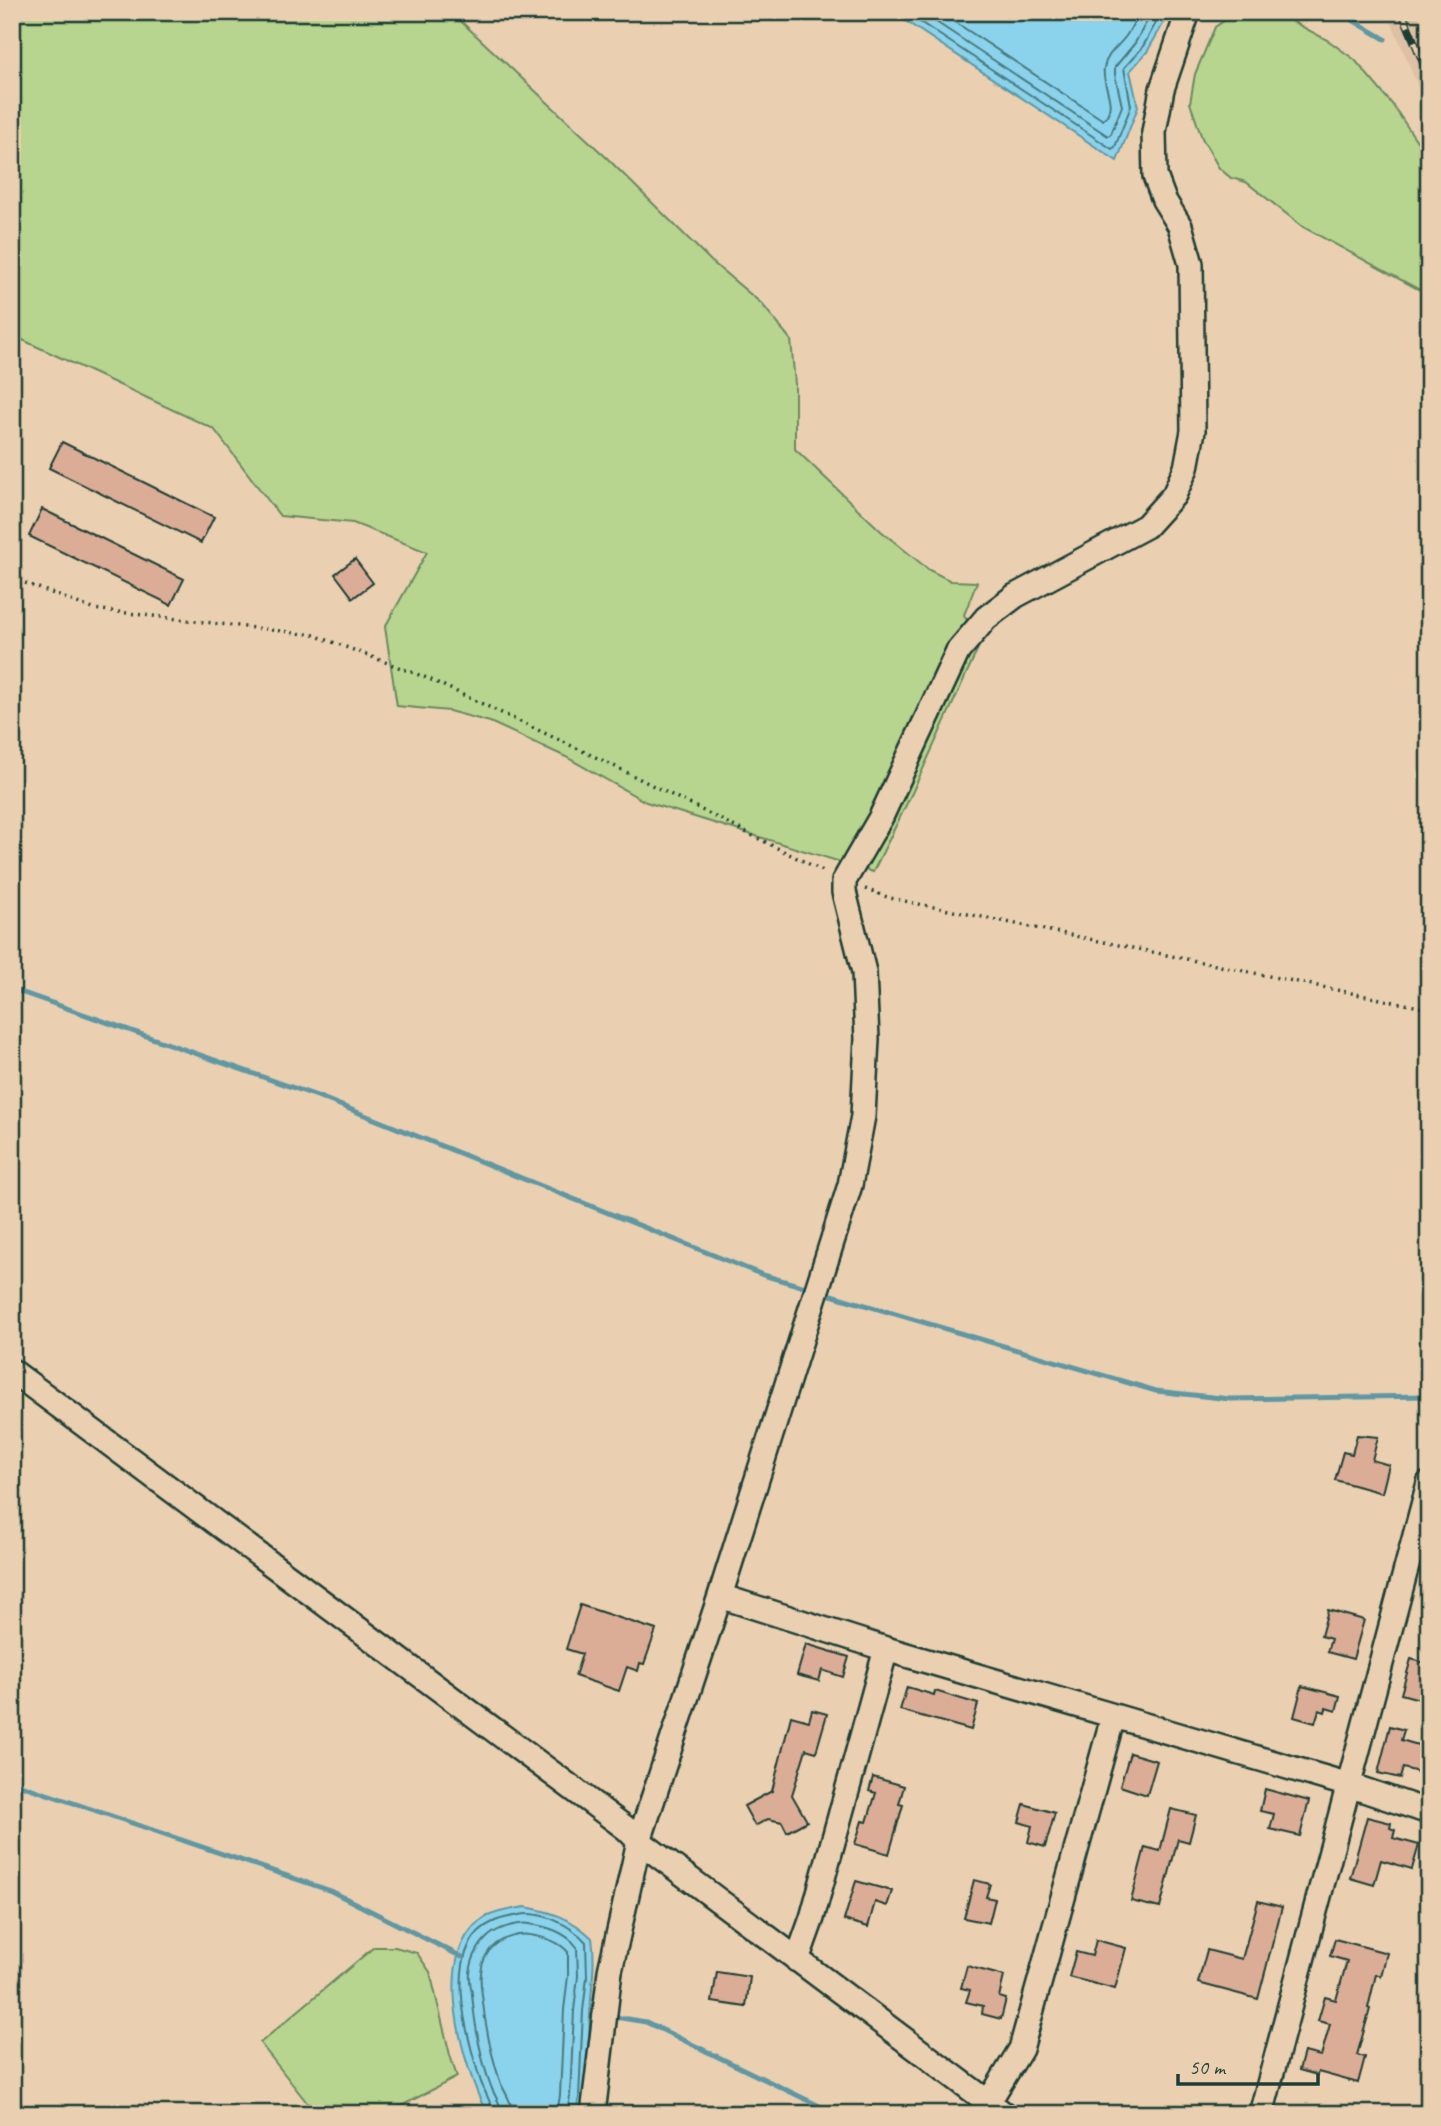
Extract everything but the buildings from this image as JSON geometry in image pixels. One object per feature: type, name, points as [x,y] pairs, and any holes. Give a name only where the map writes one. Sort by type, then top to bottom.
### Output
[{"type":"street","points":[[593,2114],[610,1971],[639,1841],[850,1185],[863,1116],[867,1040],[864,972],[844,892],[844,881],[881,817],[958,651],[986,618],[1014,596],[1146,526],[1174,495],[1186,467],[1193,431],[1191,264],[1180,226],[1164,200],[1155,176],[1154,132],[1162,89],[1188,12]]},
{"type":"street","points":[[12,1371],[627,1829],[639,1841],[996,2108],[1021,2049],[1113,1717]]},
{"type":"street","points":[[1261,2114],[1429,1483]]},
{"type":"street","points":[[720,1596],[886,1649],[1349,1785],[1429,1812]]},
{"type":"street","points":[[797,1960],[812,1918],[886,1649]]},
{"type":"path","points":[[12,579],[93,609],[314,635],[451,689],[606,762],[844,881],[890,898],[1429,1009]]},
{"type":"shaded area","points":[[1387,12],[1417,12],[1429,40],[1429,113]]},
{"type":"green space","points":[[12,12],[451,12],[608,159],[711,261],[762,304],[791,340],[795,384],[795,449],[881,531],[929,570],[951,581],[977,582],[964,615],[980,644],[873,872],[646,802],[566,757],[490,722],[449,711],[397,706],[385,627],[427,552],[353,523],[280,516],[214,429],[12,335]]},
{"type":"green space","points":[[1237,12],[1277,13],[1329,41],[1355,60],[1392,104],[1429,159],[1429,295],[1303,227],[1246,182],[1231,178],[1219,168],[1202,138],[1190,103],[1195,74],[1215,27]]},
{"type":"green space","points":[[374,1947],[395,1947],[417,1953],[430,1972],[457,2077],[386,2114],[316,2114],[260,2043]]},
{"type":"green space","points":[[1429,2069],[1429,2114],[1418,2114]]},
{"type":"water","points":[[892,12],[1170,12],[1147,52],[1130,71],[1138,107],[1117,161]]},
{"type":"water","points":[[525,1907],[561,1917],[577,1925],[592,1938],[588,2065],[582,2114],[487,2114],[468,2068],[456,2009],[455,1980],[459,1954],[469,1932],[488,1916]]},
{"type":"waterway","points":[[1339,12],[1385,39]]},
{"type":"waterway","points":[[12,989],[317,1096],[763,1275],[812,1289]]},
{"type":"waterway","points":[[821,1292],[1156,1391],[1230,1399],[1429,1396]]},
{"type":"waterway","points":[[12,1782],[331,1891],[462,1957]]},
{"type":"waterway","points":[[609,2016],[646,2022],[836,2114]]},
{"type":"railway","points":[[1402,12],[1429,77]]}]
